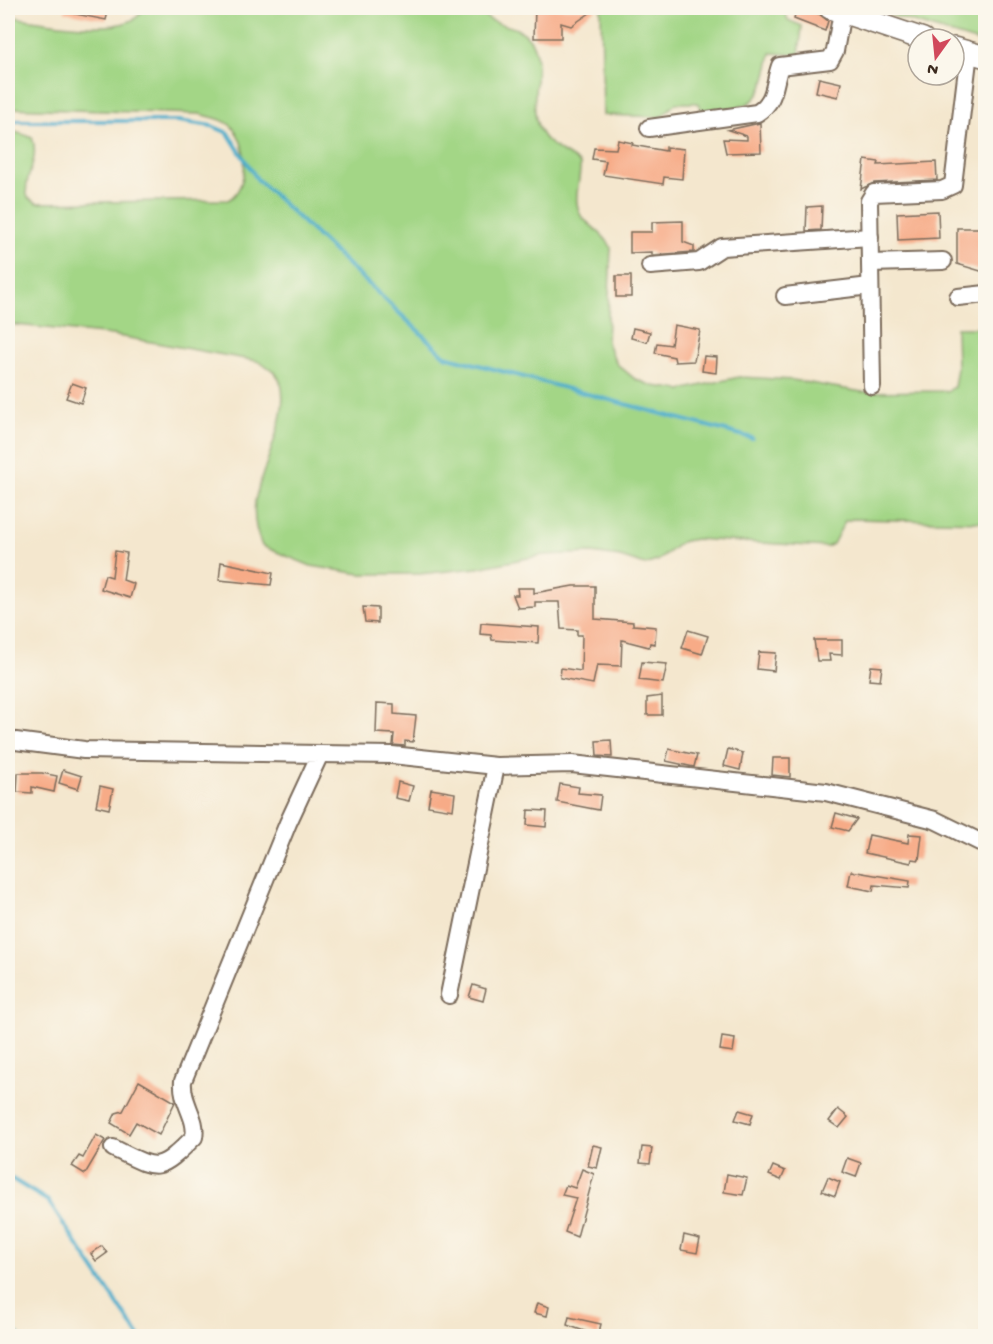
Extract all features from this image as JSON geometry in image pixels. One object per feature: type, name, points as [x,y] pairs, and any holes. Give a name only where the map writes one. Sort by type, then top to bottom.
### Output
[{"type":"main road","points":[[836,10],[906,33]]},
{"type":"street","points":[[649,128],[757,113],[762,110],[773,97],[780,66],[830,60],[835,51],[836,10]]},
{"type":"street","points":[[872,386],[871,195],[942,189],[953,185],[970,52]]},
{"type":"street","points":[[650,266],[699,262],[722,247],[870,237]]},
{"type":"street","points":[[870,263],[943,261]]},
{"type":"street","points":[[785,296],[870,286]]},
{"type":"street","points":[[958,297],[986,294]]},
{"type":"street","points":[[8,740],[84,750],[392,755],[496,766],[572,764],[826,792],[935,820],[986,845]]},
{"type":"street","points":[[113,1148],[152,1166],[168,1163],[194,1137],[195,1125],[183,1099],[183,1081],[288,823],[321,754]]},
{"type":"street","points":[[449,995],[496,766]]},
{"type":"green space","points":[[143,8],[479,8],[484,15],[496,23],[519,30],[531,41],[535,51],[537,124],[543,136],[555,148],[580,164],[577,207],[584,220],[603,236],[611,247],[607,343],[617,364],[635,379],[653,386],[681,390],[739,377],[793,380],[862,392],[947,391],[954,387],[957,368],[956,328],[985,328],[985,522],[853,519],[845,521],[833,544],[827,547],[695,539],[681,542],[659,560],[645,565],[620,557],[592,553],[543,555],[477,568],[419,574],[361,574],[311,566],[262,546],[255,525],[255,502],[276,436],[283,401],[282,386],[272,370],[257,361],[112,335],[8,324],[8,130],[32,137],[34,155],[27,191],[28,198],[37,203],[228,200],[240,185],[244,164],[241,142],[230,125],[220,119],[199,114],[8,108],[8,16],[60,24],[103,26],[122,24],[136,18]]},
{"type":"green space","points":[[601,8],[784,8],[788,20],[802,26],[799,55],[771,53],[764,83],[759,93],[746,105],[705,113],[697,103],[676,103],[661,117],[603,115]]},
{"type":"green space","points":[[868,8],[985,8],[985,44],[966,38],[966,27],[930,27]]},
{"type":"building","points":[[66,8],[109,8],[106,20],[65,12]]},
{"type":"building","points":[[535,8],[597,8],[571,26],[561,23],[561,38],[534,38]]},
{"type":"building","points":[[797,8],[819,14],[828,21],[825,31],[794,19]]},
{"type":"building","points":[[819,78],[841,83],[838,97],[816,92]]},
{"type":"building","points":[[760,123],[761,152],[726,153],[723,139],[747,140],[747,136],[728,130]]},
{"type":"building","points":[[618,140],[666,151],[666,147],[684,149],[682,179],[664,177],[663,184],[603,175],[606,161],[592,159],[594,148],[616,149]]},
{"type":"building","points":[[865,160],[879,162],[878,165],[936,162],[937,180],[874,183],[861,189]]},
{"type":"building","points":[[822,206],[821,230],[806,231],[807,207]]},
{"type":"building","points":[[938,211],[939,238],[898,240],[897,213]]},
{"type":"building","points":[[683,221],[683,242],[694,246],[694,252],[652,255],[652,252],[630,253],[630,232],[652,232],[652,222]]},
{"type":"building","points":[[957,228],[986,228],[984,272],[957,264]]},
{"type":"building","points":[[616,276],[631,276],[631,297],[616,297]]},
{"type":"building","points":[[674,325],[700,330],[694,361],[675,362],[674,357],[655,353],[657,343],[671,345]]},
{"type":"building","points":[[633,328],[650,332],[647,342],[631,338]]},
{"type":"building","points":[[704,356],[717,357],[716,373],[702,371]]},
{"type":"building","points":[[72,383],[86,388],[81,403],[66,398]]},
{"type":"building","points":[[115,551],[127,553],[123,580],[134,584],[130,598],[101,589],[105,575],[112,577]]},
{"type":"building","points":[[221,562],[273,573],[271,585],[219,580]]},
{"type":"building","points":[[573,586],[595,586],[595,619],[633,622],[633,625],[656,627],[655,644],[650,643],[649,647],[622,640],[621,666],[597,665],[593,684],[560,678],[561,668],[581,671],[582,635],[577,635],[577,630],[561,629],[559,602],[535,602],[535,607],[518,608],[513,595],[518,595],[517,588],[534,588],[534,593]]},
{"type":"building","points":[[363,607],[378,608],[378,623],[365,622]]},
{"type":"building","points":[[481,623],[539,627],[538,643],[492,640],[491,635],[480,634]]},
{"type":"building","points":[[688,630],[708,636],[702,654],[682,648]]},
{"type":"building","points":[[814,640],[842,640],[842,655],[829,654],[830,661],[817,661]]},
{"type":"building","points":[[759,652],[776,653],[774,671],[757,669]]},
{"type":"building","points":[[642,662],[667,664],[663,683],[639,680]]},
{"type":"building","points":[[871,666],[882,667],[880,681],[869,680]]},
{"type":"building","points":[[662,696],[662,715],[647,715],[647,698]]},
{"type":"building","points":[[377,703],[394,704],[394,714],[416,716],[413,742],[405,741],[405,746],[393,745],[394,734],[376,733]]},
{"type":"building","points":[[611,740],[612,757],[597,756],[596,741]]},
{"type":"building","points":[[669,749],[697,755],[694,767],[666,761]]},
{"type":"building","points":[[728,749],[743,753],[740,770],[724,766]]},
{"type":"building","points":[[773,758],[790,758],[790,777],[772,775]]},
{"type":"building","points":[[63,770],[82,776],[78,789],[59,783]]},
{"type":"building","points":[[18,773],[42,773],[57,776],[54,792],[32,787],[32,793],[17,792]]},
{"type":"building","points":[[398,782],[413,786],[409,801],[395,798]]},
{"type":"building","points":[[560,784],[579,787],[578,793],[601,795],[599,810],[557,802]]},
{"type":"building","points":[[100,786],[113,789],[109,809],[96,806]]},
{"type":"building","points":[[431,789],[455,793],[453,810],[428,806]]},
{"type":"building","points":[[528,810],[547,811],[546,827],[527,825]]},
{"type":"building","points":[[836,813],[857,819],[848,831],[832,827]]},
{"type":"building","points":[[909,834],[922,835],[919,860],[912,859],[911,863],[865,853],[869,835],[908,843]]},
{"type":"building","points":[[851,871],[910,881],[909,888],[874,885],[873,891],[848,886]]},
{"type":"building","points":[[473,985],[486,989],[483,1001],[469,997]]},
{"type":"building","points":[[722,1037],[735,1039],[733,1052],[720,1050]]},
{"type":"building","points":[[139,1081],[175,1102],[159,1135],[136,1122],[129,1134],[111,1123],[116,1113],[123,1111]]},
{"type":"building","points":[[838,1109],[848,1117],[839,1128],[829,1121]]},
{"type":"building","points":[[739,1110],[753,1114],[750,1124],[735,1120]]},
{"type":"building","points":[[96,1135],[105,1140],[85,1174],[72,1166],[79,1156],[83,1158]]},
{"type":"building","points":[[593,1145],[602,1147],[597,1168],[588,1166]]},
{"type":"building","points":[[642,1147],[652,1148],[650,1164],[640,1163]]},
{"type":"building","points":[[847,1158],[861,1163],[856,1177],[842,1172]]},
{"type":"building","points":[[773,1166],[785,1171],[781,1180],[769,1175]]},
{"type":"building","points":[[582,1169],[594,1174],[577,1237],[565,1232],[576,1198],[562,1195],[566,1185],[575,1188]]},
{"type":"building","points":[[727,1174],[747,1178],[743,1195],[724,1192]]},
{"type":"building","points":[[828,1177],[840,1182],[835,1196],[822,1191]]},
{"type":"building","points":[[684,1235],[700,1239],[697,1253],[681,1250]]},
{"type":"building","points":[[102,1246],[107,1253],[96,1261],[91,1254]]},
{"type":"building","points":[[537,1303],[549,1307],[547,1316],[534,1313]]},
{"type":"building","points":[[569,1317],[601,1324],[598,1336],[567,1325]]},
{"type":"waterway","points":[[8,121],[178,121],[212,126],[228,133],[257,179],[445,356],[752,438]]},
{"type":"waterway","points":[[8,1179],[12,1179],[48,1201],[139,1336]]},
{"type":"waterway","points":[[8,1325],[19,1336]]}]
